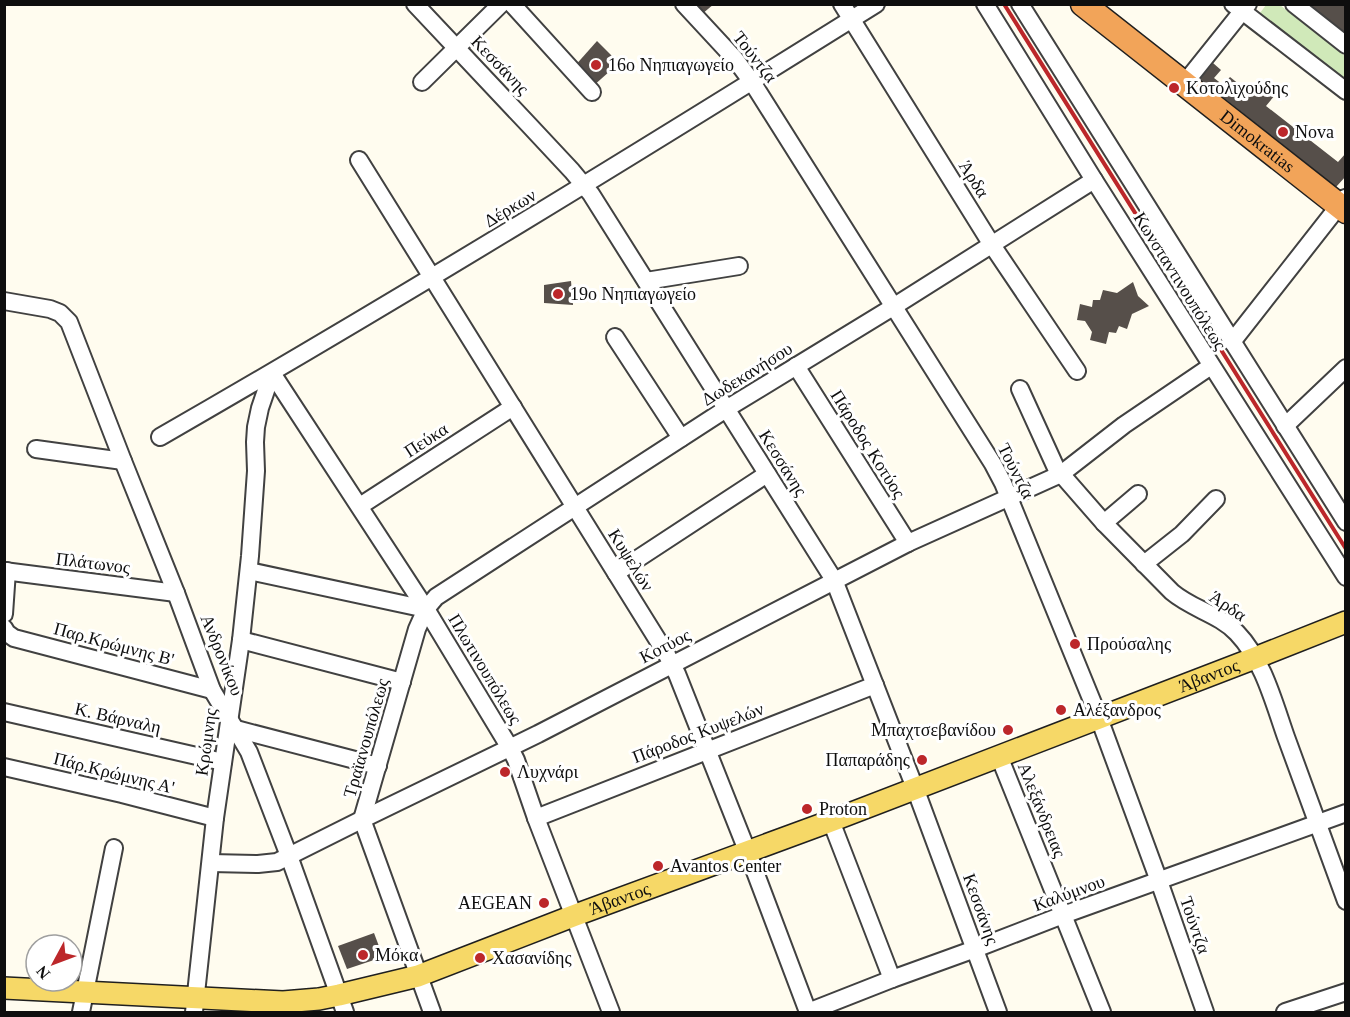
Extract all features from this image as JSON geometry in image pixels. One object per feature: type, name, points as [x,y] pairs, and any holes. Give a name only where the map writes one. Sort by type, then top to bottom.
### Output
[{"type":"highway","name":"Dimokratias","points":[[1083,4],[1343,205]]},
{"type":"main road","name":"Άβαντος","points":[[4,988],[83,1002],[195,1006],[283,1002],[330,1005],[418,976],[831,821],[1346,622]]},
{"type":"street","name":"Κεσσάνης","points":[[415,4],[585,186],[834,580],[915,788],[998,1012]]},
{"type":"street","points":[[422,82],[501,4]]},
{"type":"street","points":[[512,4],[592,92]]},
{"type":"street","name":"Τούντζα","points":[[684,4],[735,59],[752,82],[993,464],[1009,496],[1099,718],[1205,1012]]},
{"type":"street","name":"Άρδα","points":[[842,4],[992,245],[1077,371]]},
{"type":"street","name":"Δέρκων","points":[[160,437],[272,373],[585,186],[876,4]]},
{"type":"street","name":"Κωνσταντινουπόλεως","points":[[985,4],[1346,577]]},
{"type":"street","points":[[1294,4],[1346,45]]},
{"type":"street","points":[[1027,7],[1232,342],[1346,522]]},
{"type":"street","points":[[1184,84],[1241,7],[1346,91]]},
{"type":"street","name":"Κυψελών","points":[[359,160],[672,664],[748,852],[808,1012]]},
{"type":"street","name":"Δωδεκανήσου","points":[[426,609],[436,597],[726,409],[1094,180]]},
{"type":"street","points":[[1232,342],[1343,205]]},
{"type":"street","points":[[646,280],[740,266]]},
{"type":"street","name":"Ανδρονίκου","points":[[4,301],[50,309],[60,313],[69,322],[212,690],[249,752],[290,856],[330,1005]]},
{"type":"street","points":[[615,338],[681,438]]},
{"type":"street","name":"Πάροδος Κοτύος","points":[[796,366],[908,543]]},
{"type":"street","name":"Κοτύος","points":[[211,863],[277,862],[510,748],[908,543],[1061,474],[1124,425],[1211,366]]},
{"type":"street","points":[[1285,426],[1346,368]]},
{"type":"street","name":"Πλωτινουπόλεως","points":[[272,373],[426,609],[516,759],[536,818],[611,1012]]},
{"type":"street","name":"Κρώμνης","points":[[195,1006],[215,818],[223,762],[233,724],[249,571],[256,471],[256,427],[272,373]]},
{"type":"street","name":"Άρδα","points":[[1020,389],[1052,460],[1061,474],[1104,523],[1172,592],[1231,628],[1256,658],[1346,901]]},
{"type":"street","name":"Πεύκα","points":[[360,506],[513,407]]},
{"type":"street","points":[[36,449],[123,461]]},
{"type":"street","points":[[616,573],[767,474]]},
{"type":"street","points":[[1104,523],[1137,494]]},
{"type":"street","points":[[1144,564],[1182,534],[1216,499]]},
{"type":"street","points":[[4,614],[6,571]]},
{"type":"street","name":"Πλάτωνος","points":[[6,571],[176,593]]},
{"type":"street","points":[[249,571],[426,609]]},
{"type":"street","name":"Τραϊανουπόλεως","points":[[426,609],[417,629],[363,819],[364,828],[432,1012]]},
{"type":"street","name":"Παρ.Κρώμνης Β'","points":[[6,630],[14,638],[212,690]]},
{"type":"street","points":[[241,640],[402,682]]},
{"type":"street","name":"Πάροδος Κυψελών","points":[[536,818],[875,685]]},
{"type":"street","name":"Κ. Βάρναλη","points":[[4,712],[223,762]]},
{"type":"street","points":[[233,724],[378,766]]},
{"type":"street","name":"Αλεξάνδρειας","points":[[999,756],[1102,1012]]},
{"type":"street","name":"Πάρ.Κρώμνης Α'","points":[[4,767],[215,818]]},
{"type":"street","name":"Καλύμνου","points":[[808,1012],[1063,915],[1346,813]]},
{"type":"street","points":[[831,821],[892,979]]},
{"type":"street","points":[[83,1002],[114,848]]},
{"type":"street","points":[[1285,1012],[1346,992]]},
{"type":"green space","points":[[1266,5],[1280,5],[1345,56],[1345,80],[1260,13]]},
{"type":"building","points":[[694,4],[714,4],[702,14]]},
{"type":"building","points":[[1306,4],[1346,4],[1346,35]]},
{"type":"building","name":"16ο Νηπιαγωγείο","points":[[597,41],[619,63],[592,87],[573,68]]},
{"type":"building","points":[[1213,63],[1221,70],[1214,78],[1223,85],[1230,77],[1250,93],[1259,82],[1275,95],[1266,106],[1338,162],[1346,153],[1346,176],[1336,187],[1200,79]]},
{"type":"building","name":"19ο Νηπιαγωγείο","points":[[571,281],[573,305],[544,303],[544,285]]},
{"type":"building","points":[[1133,282],[1138,296],[1149,306],[1132,314],[1127,329],[1119,326],[1116,333],[1109,332],[1106,344],[1090,340],[1092,332],[1085,321],[1077,320],[1080,304],[1092,307],[1093,300],[1100,300],[1103,290],[1117,293]]},
{"type":"building","points":[[374,933],[383,957],[347,969],[338,946]]},
{"type":"railway","points":[[1004,4],[1346,549]]},
{"type":"place","name":"16ο Νηπιαγωγείο","points":[[596,65]]},
{"type":"place","name":"Κοτολιχούδης","points":[[1174,88]]},
{"type":"place","name":"Nova","points":[[1283,132]]},
{"type":"place","name":"19ο Νηπιαγωγείο","points":[[558,294]]},
{"type":"place","name":"Προύσαλης","points":[[1075,644]]},
{"type":"place","name":"Αλέξανδρος","points":[[1061,710]]},
{"type":"place","name":"Μπαχτσεβανίδου","points":[[1008,730]]},
{"type":"place","name":"Παπαράδης","points":[[922,760]]},
{"type":"place","name":"Λυχνάρι","points":[[505,772]]},
{"type":"place","name":"Proton","points":[[807,809]]},
{"type":"place","name":"Avantos Center","points":[[658,866]]},
{"type":"place","name":"AEGEAN","points":[[544,903]]},
{"type":"place","name":"Μόκα","points":[[363,955]]},
{"type":"place","name":"Χασανίδης","points":[[480,958]]}]
